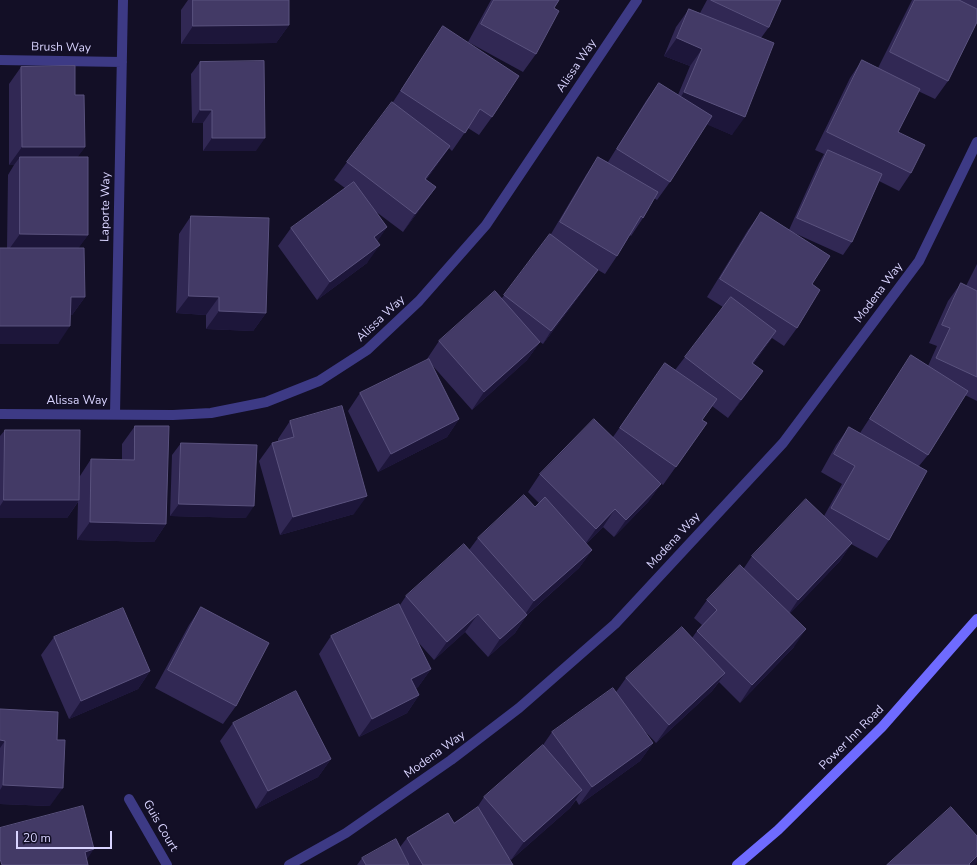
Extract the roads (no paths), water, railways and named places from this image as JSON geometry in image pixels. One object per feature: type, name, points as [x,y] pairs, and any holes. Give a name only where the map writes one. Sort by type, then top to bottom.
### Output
[{"type":"main road","name":"Power Inn Road","points":[[737,865],[778,830],[882,727],[977,619]]},
{"type":"street","name":"Laporte Way","points":[[115,414],[123,0]]},
{"type":"street","name":"Alissa Way","points":[[0,414],[173,415],[211,413],[266,402],[319,381],[367,350],[419,301],[486,225],[637,0]]},
{"type":"street","name":"Brush Way","points":[[0,60],[122,62]]},
{"type":"street","name":"Modena Way","points":[[290,865],[346,832],[451,760],[519,708],[615,624],[783,443],[919,261],[977,142]]},
{"type":"street","name":"Guis Court","points":[[129,799],[167,865]]}]
